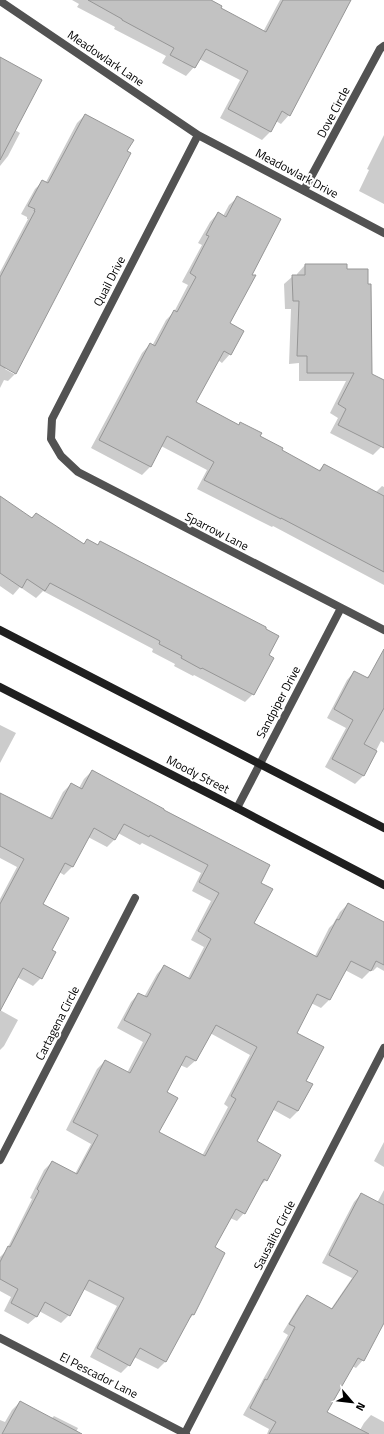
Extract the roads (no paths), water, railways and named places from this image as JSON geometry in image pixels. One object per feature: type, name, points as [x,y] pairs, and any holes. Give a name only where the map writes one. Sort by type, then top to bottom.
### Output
[{"type":"main road","points":[[0,630],[384,828]]},
{"type":"main road","name":"Moody Street","points":[[0,687],[384,885]]},
{"type":"street","name":"Meadowlark Lane","points":[[0,1],[198,136]]},
{"type":"street","name":"Dove Circle","points":[[304,190],[380,49],[384,46]]},
{"type":"street","name":"Meadowlark Drive","points":[[198,136],[384,233]]},
{"type":"street","name":"Quail Drive","points":[[51,439],[52,419],[198,136]]},
{"type":"street","name":"Sparrow Lane","points":[[51,439],[61,456],[78,472],[384,630]]},
{"type":"street","name":"Sandpiper Drive","points":[[237,808],[341,608]]},
{"type":"street","name":"Cartagena Circle","points":[[0,1160],[135,898]]},
{"type":"street","name":"Sausalito Circle","points":[[186,1434],[384,1048]]},
{"type":"street","name":"El Pescador Lane","points":[[0,1338],[186,1434]]}]
